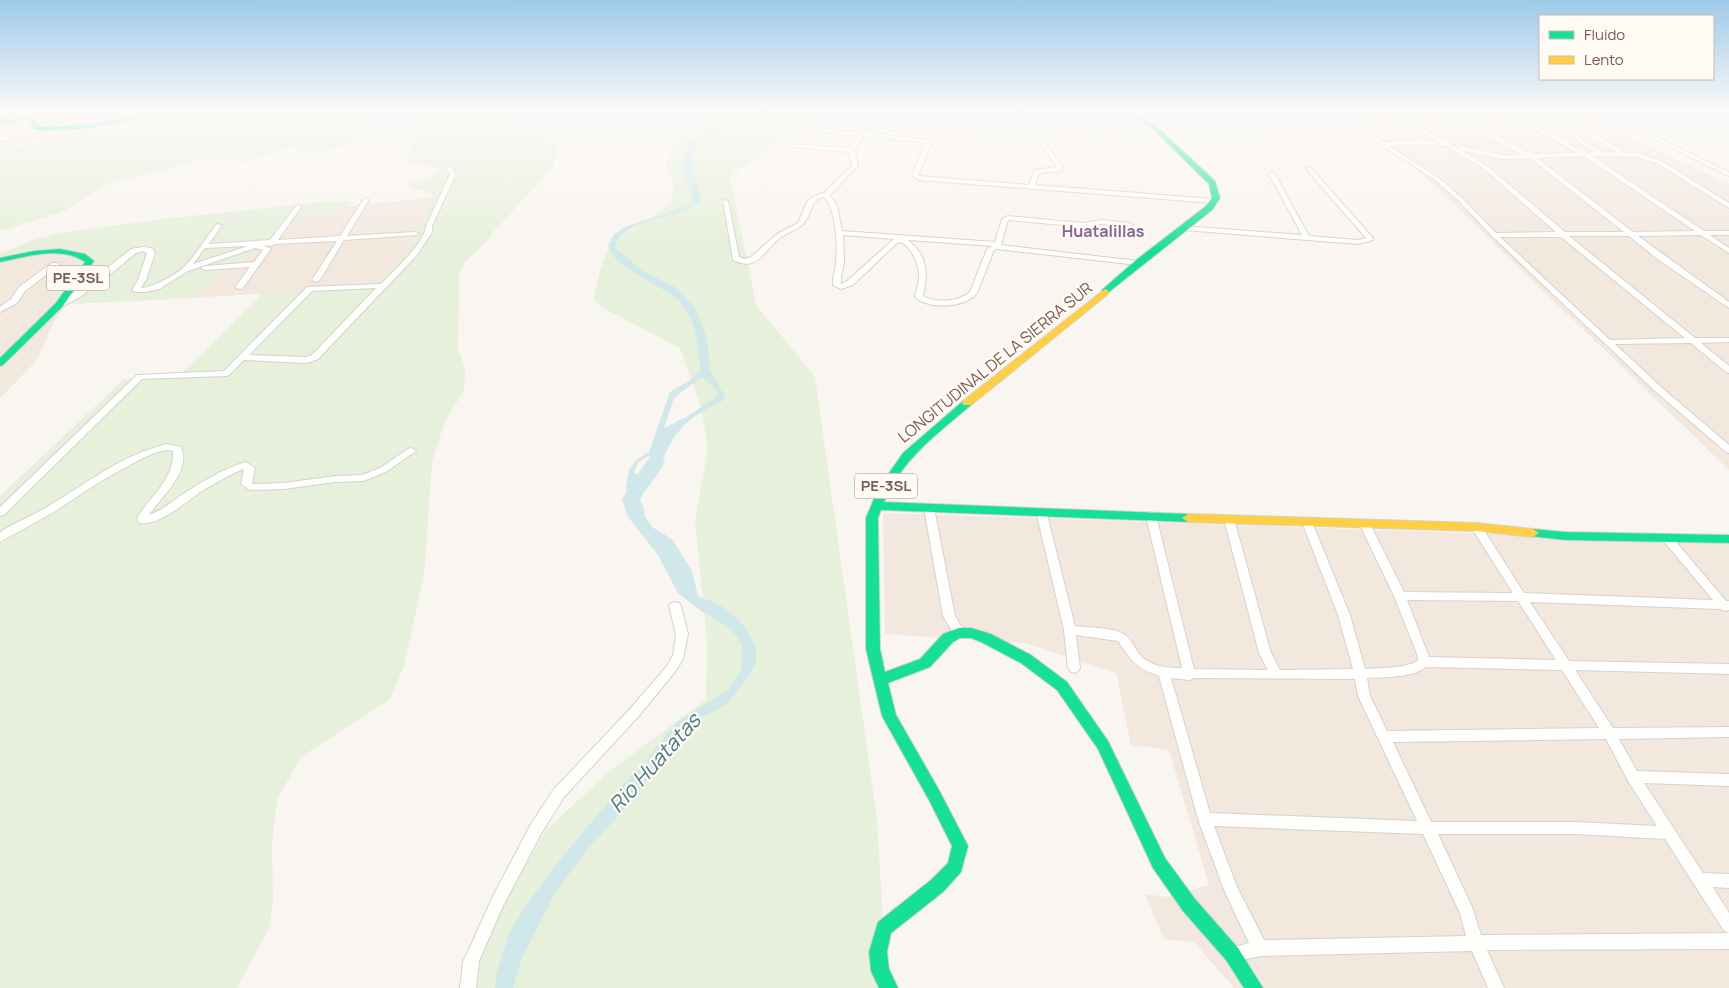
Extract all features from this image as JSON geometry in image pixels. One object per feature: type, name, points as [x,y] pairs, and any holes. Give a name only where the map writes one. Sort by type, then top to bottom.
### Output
[{"type":"main road","points":[[1187,159],[1212,183],[1216,198],[1214,201]]},
{"type":"main road","name":"LONGITUDINAL DE LA SIERRA SUR","points":[[889,988],[880,971],[878,952],[884,928],[937,886],[955,867],[960,846],[934,795],[889,716],[880,680],[873,649],[872,518],[876,506],[890,478],[914,448],[1029,352],[1081,314],[1138,263],[1209,208],[1214,201]]},
{"type":"main road","name":"PE-3SL","points":[[0,260],[64,251],[80,252],[87,256],[90,261],[59,305],[0,363]]},
{"type":"main road","points":[[876,506],[1366,525],[1476,527],[1565,536],[1729,539]]},
{"type":"main road","points":[[880,680],[915,668],[925,662],[948,638],[959,633],[971,633],[986,638],[1026,659],[1062,686],[1103,745],[1159,863],[1189,905],[1232,954],[1254,988]]},
{"type":"street","points":[[725,200],[736,258],[745,262],[756,258],[771,240],[801,223],[810,202],[819,196],[826,195],[854,167],[854,159]]},
{"type":"street","points":[[923,159],[916,177],[1214,201]]},
{"type":"street","points":[[1031,187],[1036,171],[1061,169],[1054,159]]},
{"type":"street","points":[[1407,159],[1437,179],[1494,236],[1658,388],[1729,450]]},
{"type":"street","points":[[1473,159],[1485,167],[1564,235],[1729,370]]},
{"type":"street","points":[[1535,159],[1631,234],[1729,306]]},
{"type":"street","points":[[1593,159],[1729,251]]},
{"type":"street","points":[[1650,159],[1659,162],[1729,206]]},
{"type":"street","points":[[1698,159],[1729,174]]},
{"type":"street","points":[[243,357],[311,359],[315,357],[414,253],[429,232],[429,226],[453,174],[449,168]]},
{"type":"street","points":[[1184,228],[1358,242],[1371,239],[1310,169]]},
{"type":"street","points":[[1272,174],[1307,238]]},
{"type":"street","points":[[826,195],[833,202],[838,233],[840,262],[837,285],[841,287],[850,283],[899,239],[908,242],[919,262],[923,276],[919,297],[929,301],[966,300],[969,298],[973,293],[991,250],[997,246],[1004,219],[1083,224],[1102,222],[1130,225]]},
{"type":"street","points":[[316,280],[366,200]]},
{"type":"street","points":[[239,287],[298,207]]},
{"type":"street","points":[[186,269],[219,225]]},
{"type":"street","points":[[838,233],[997,246],[1138,263]]},
{"type":"street","points":[[1494,236],[1705,235],[1729,233]]},
{"type":"street","points":[[204,246],[415,234]]},
{"type":"street","points":[[59,305],[73,298],[138,250],[149,250],[150,254],[142,280],[136,290],[146,290],[156,287],[186,269],[254,246],[267,249]]},
{"type":"street","points":[[186,269],[256,264]]},
{"type":"street","points":[[1,308],[16,299],[26,286],[55,265]]},
{"type":"street","points":[[0,513],[140,377],[223,374],[230,370],[310,289],[381,286]]},
{"type":"street","points":[[1,308],[20,306]]},
{"type":"street","points":[[1609,342],[1729,340]]},
{"type":"street","points":[[0,538],[128,461],[162,446],[172,445],[178,449],[179,456],[176,469],[169,483],[147,509],[142,518],[143,520],[157,516],[194,491],[246,465],[250,468],[246,484],[250,487],[284,486],[372,476],[411,451]]},
{"type":"street","points":[[929,508],[949,616],[959,633]]},
{"type":"street","points":[[1041,511],[1070,630],[1074,668]]},
{"type":"street","points":[[1151,516],[1190,675]]},
{"type":"street","points":[[1229,519],[1265,653],[1277,675]]},
{"type":"street","points":[[1307,522],[1344,615],[1364,696],[1466,912],[1476,943],[1496,988]]},
{"type":"street","points":[[1366,525],[1400,596],[1423,654],[1424,662]]},
{"type":"street","points":[[1476,527],[1609,733],[1633,776],[1729,926]]},
{"type":"street","points":[[1667,539],[1727,607]]},
{"type":"street","points":[[1400,596],[1520,597],[1727,607]]},
{"type":"street","points":[[468,988],[471,961],[498,901],[536,829],[559,793],[672,669],[679,656],[682,634],[674,606]]},
{"type":"street","points":[[1070,630],[1114,635],[1122,638],[1136,660],[1146,666],[1164,673],[1190,675],[1359,674],[1398,671],[1418,667],[1424,662],[1729,669]]},
{"type":"street","points":[[1164,673],[1205,819],[1231,890],[1260,948]]},
{"type":"street","points":[[1383,737],[1729,732]]},
{"type":"street","points":[[1633,776],[1729,780]]},
{"type":"street","points":[[1205,819],[1427,828],[1576,828],[1670,833]]},
{"type":"street","points":[[1700,880],[1729,881]]},
{"type":"street","points":[[1232,954],[1260,948],[1476,943],[1729,941]]},
{"type":"shaded area","points":[[1400,159],[1678,159],[1729,184],[1729,470],[1418,170]]},
{"type":"shaded area","points":[[473,193],[440,257],[177,378],[262,294],[67,304],[54,321],[37,360],[0,398],[0,253],[46,243],[194,223]]},
{"type":"shaded area","points":[[883,513],[1729,542],[1729,988],[1234,988],[1194,942],[1164,939],[1145,894],[1167,897],[1209,885],[1169,750],[1131,745],[1116,673],[1025,643],[885,634]]},
{"type":"green space","points":[[0,159],[209,159],[109,183],[62,212],[0,231]]},
{"type":"green space","points":[[211,159],[253,159],[244,162]]},
{"type":"green space","points":[[407,159],[555,159],[553,168],[494,231],[489,239],[464,263],[459,276],[458,349],[465,368],[464,391],[445,421],[432,462],[424,576],[404,666],[390,699],[301,757],[277,800],[272,842],[273,904],[269,928],[237,988],[0,988],[0,496],[124,379],[177,378],[263,294],[371,289],[408,252],[433,204],[434,199],[431,193],[411,188],[409,184],[439,173],[440,169],[406,161]]},
{"type":"green space","points":[[668,159],[755,159],[730,176],[756,305],[815,377],[877,819],[887,988],[473,988],[474,972],[507,896],[546,830],[611,770],[706,700],[707,641],[695,520],[708,449],[701,407],[680,348],[601,307],[593,299],[602,264],[612,245],[620,237],[650,219],[667,205],[672,195],[673,183],[671,173],[665,166]]},
{"type":"green space","points":[[332,201],[354,201],[348,206],[296,221],[266,240],[243,260],[214,278],[193,298],[67,304],[52,298],[75,267],[74,257],[60,257],[42,253],[0,259],[0,254],[33,240],[58,233],[171,218]]},
{"type":"water","points":[[685,159],[693,159],[692,171],[700,194],[700,203],[682,212],[632,228],[618,240],[615,248],[643,271],[675,287],[695,307],[707,339],[710,370],[725,397],[724,400],[706,409],[685,424],[668,448],[652,479],[637,482],[639,507],[652,527],[672,539],[692,571],[698,596],[722,606],[740,621],[748,631],[756,649],[756,661],[751,673],[726,705],[697,720],[689,728],[685,740],[669,754],[629,805],[588,848],[554,895],[521,960],[513,988],[495,988],[496,974],[509,934],[522,911],[554,867],[613,796],[645,762],[671,729],[680,720],[728,690],[741,670],[742,646],[736,635],[725,625],[701,611],[678,593],[658,555],[628,517],[630,512],[626,487],[629,470],[636,460],[649,452],[670,392],[689,381],[701,370],[694,329],[689,314],[684,307],[677,299],[620,263],[612,254],[608,245],[614,234],[627,226],[685,207],[692,202],[692,195],[685,179],[683,168]],"holes":[[[700,378],[704,378],[719,393],[718,396],[686,417],[664,428],[674,398]],[[649,456],[652,457],[650,469],[639,475],[634,473],[638,462]]]},
{"type":"waterway","name":"Rio Huatatas","points":[[635,512],[631,499],[643,478],[649,475],[656,461]]},
{"type":"traffic: fast","points":[[1105,292],[1138,263],[1209,208],[1216,198],[1212,183],[1187,159]]},
{"type":"traffic: fast","points":[[0,260],[60,251],[82,255],[90,261],[59,305],[0,363]]},
{"type":"traffic: fast","points":[[889,988],[880,971],[878,952],[884,928],[937,886],[955,867],[960,846],[934,795],[889,716],[873,649],[872,518],[884,489],[907,455],[967,403]]},
{"type":"traffic: fast","points":[[876,506],[1188,518]]},
{"type":"traffic: fast","points":[[1533,533],[1565,536],[1729,539]]},
{"type":"traffic: fast","points":[[880,680],[925,663],[948,638],[959,633],[971,633],[986,638],[1026,659],[1062,686],[1103,745],[1159,863],[1189,905],[1232,954],[1254,988]]},
{"type":"traffic: slow","points":[[967,403],[1105,292]]},
{"type":"traffic: slow","points":[[1188,518],[1476,527],[1533,533]]},
{"type":"district","name":"Huatalillas","points":[[1103,231]]}]
